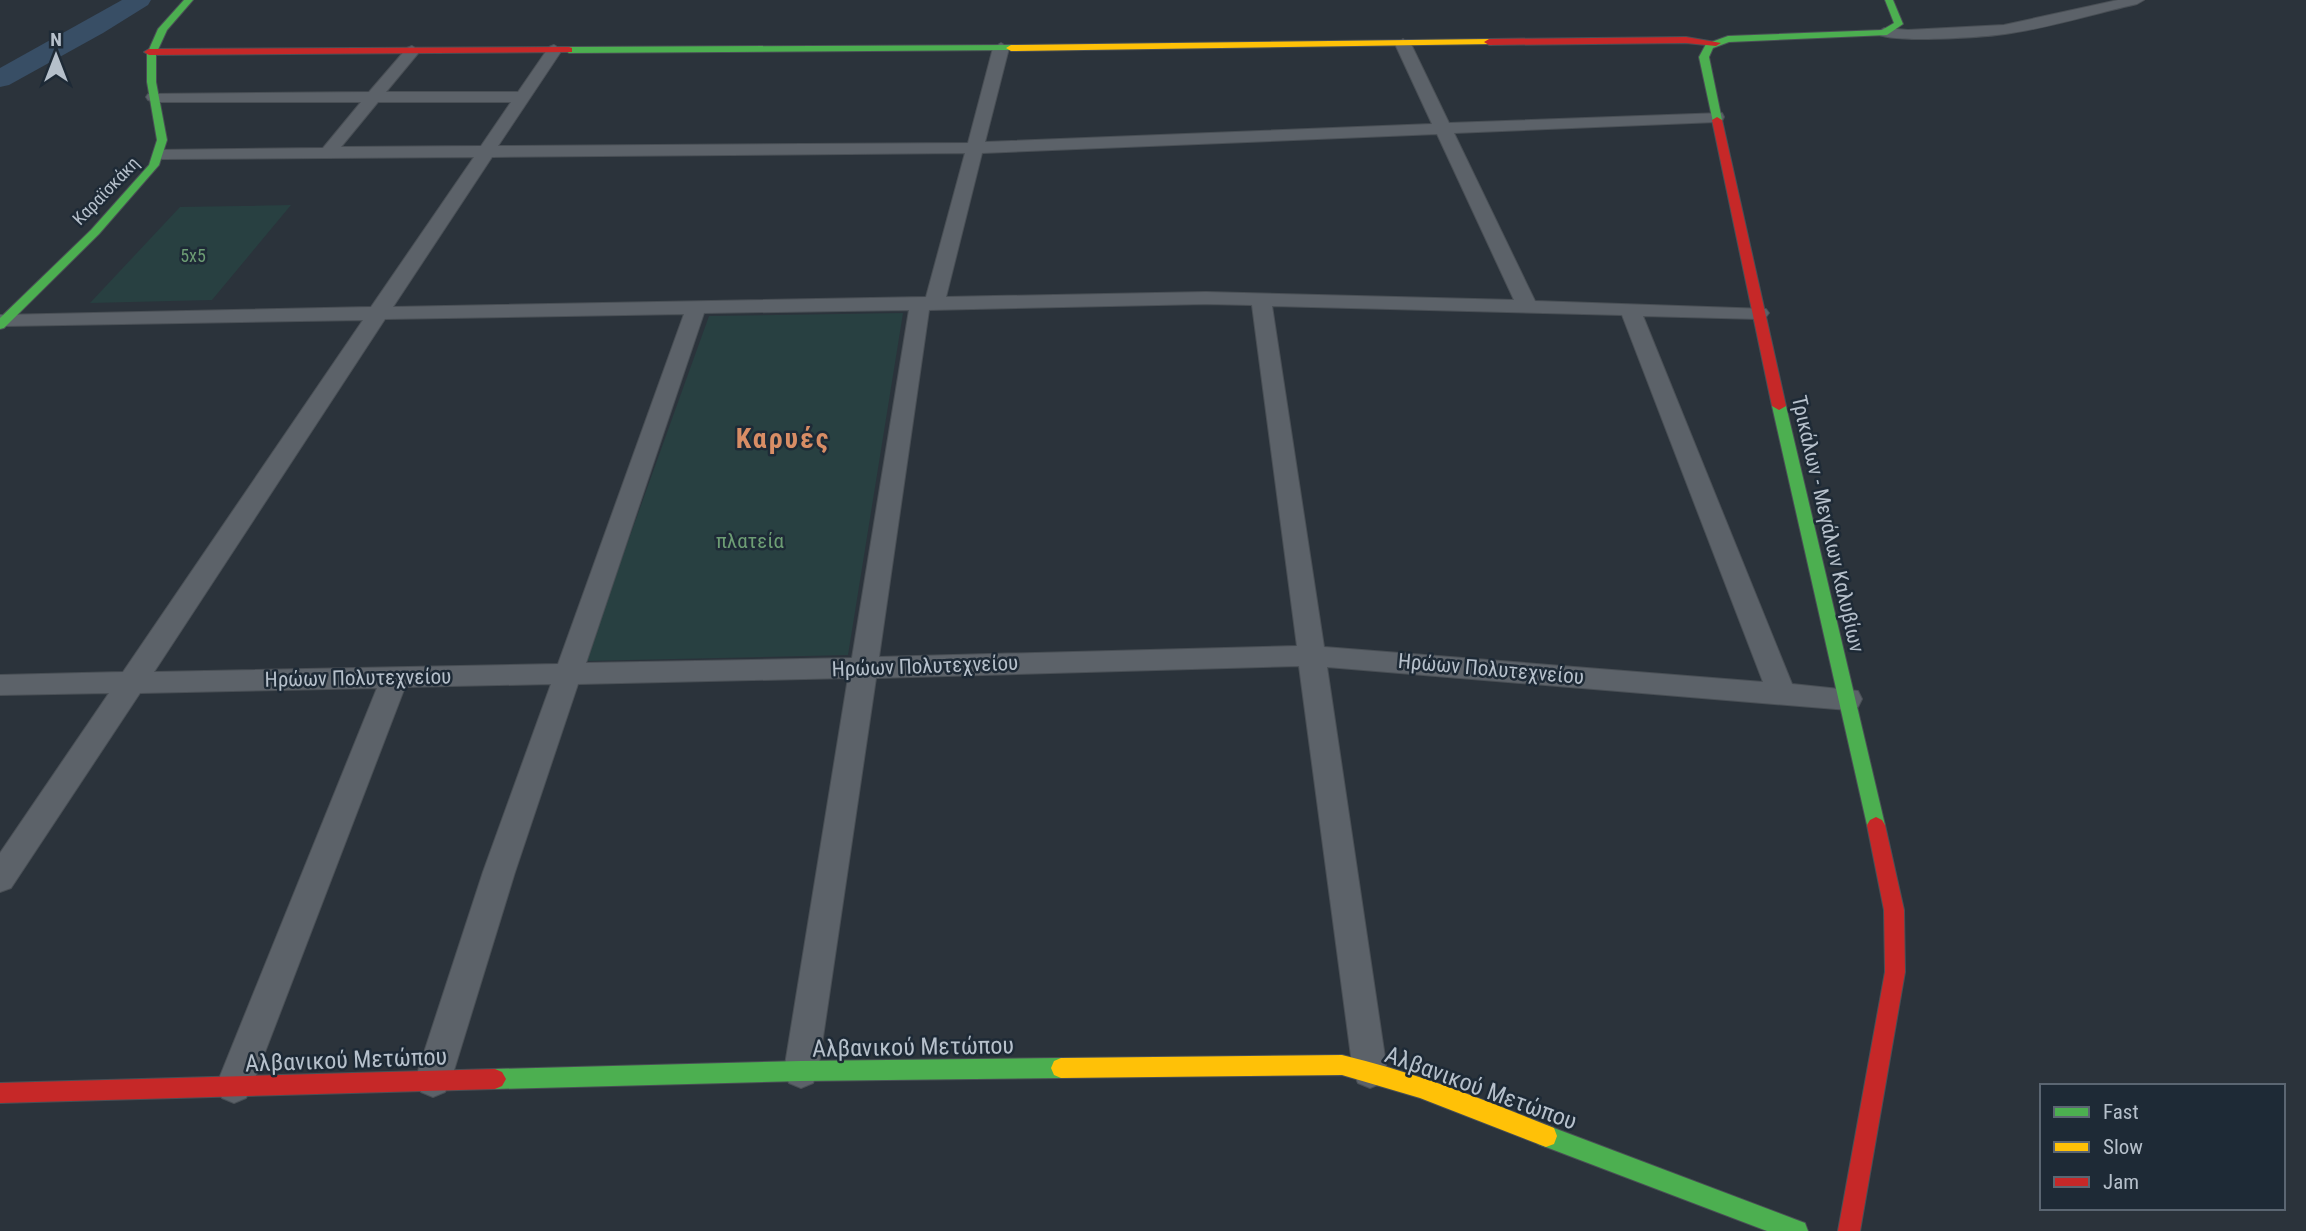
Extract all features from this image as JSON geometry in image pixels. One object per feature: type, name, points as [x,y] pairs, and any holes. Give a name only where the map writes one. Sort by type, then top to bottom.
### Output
[{"type":"street","points":[[189,0],[159,29],[149,52],[1002,48],[1686,40],[1716,43],[1747,37],[1884,33],[1908,35],[2004,30],[2137,0]]},
{"type":"street","points":[[1884,33],[1899,24],[1889,0]]},
{"type":"street","name":"Τρικάλων - Μεγάλων Καλυβίων","points":[[1716,43],[1709,46],[1704,57],[1716,117],[1892,897],[1896,954],[1849,1231]]},
{"type":"street","points":[[1403,44],[1527,306]]},
{"type":"street","points":[[801,1071],[863,668],[927,304],[1002,48]]},
{"type":"street","points":[[0,879],[554,50]]},
{"type":"street","points":[[329,151],[412,51]]},
{"type":"street","name":"Καραϊσκάκη","points":[[2,322],[154,169],[162,153],[149,52]]},
{"type":"street","points":[[154,97],[523,97]]},
{"type":"street","points":[[162,153],[974,148],[1716,117]]},
{"type":"street","points":[[2,322],[1261,299],[1759,313]]},
{"type":"street","points":[[1261,299],[1370,1071]]},
{"type":"street","points":[[433,1080],[499,872],[696,308]]},
{"type":"street","points":[[1630,309],[1781,692]]},
{"type":"street","name":"Ηρώων Πολυτεχνείου","points":[[0,685],[1311,656],[1848,699]]},
{"type":"street","points":[[234,1086],[395,677]]},
{"type":"street","name":"Αλβανικού Μετώπου","points":[[0,1093],[801,1071],[1342,1065],[1370,1071],[1797,1231]]},
{"type":"green space","name":"5x5","points":[[291,205],[212,300],[90,303],[180,207]]},
{"type":"green space","name":"πλατεία","points":[[903,313],[848,655],[585,661],[709,316]]},
{"type":"waterway","points":[[0,79],[94,28],[139,0]]},
{"type":"traffic: fast","points":[[0,325],[95,232],[154,165],[162,140],[152,82],[152,54],[163,29],[189,0]]},
{"type":"traffic: fast","points":[[1717,120],[1704,57],[1709,46],[1728,39],[1884,33],[1899,24],[1889,0]]},
{"type":"traffic: fast","points":[[569,50],[1011,48]]},
{"type":"traffic: fast","points":[[1779,406],[1876,825]]},
{"type":"traffic: fast","points":[[495,1079],[1061,1068]]},
{"type":"traffic: fast","points":[[1546,1136],[1797,1231]]},
{"type":"traffic: slow","points":[[1011,48],[1489,42]]},
{"type":"traffic: slow","points":[[1061,1068],[1342,1065],[1420,1087],[1546,1136]]},
{"type":"traffic: jam","points":[[1489,42],[1686,40],[1716,43]]},
{"type":"traffic: jam","points":[[149,52],[569,50]]},
{"type":"traffic: jam","points":[[1717,120],[1779,406]]},
{"type":"traffic: jam","points":[[1849,1231],[1895,972],[1894,910],[1876,825]]},
{"type":"traffic: jam","points":[[0,1093],[495,1079]]},
{"type":"district","name":"Καρυές","points":[[783,438]]}]
